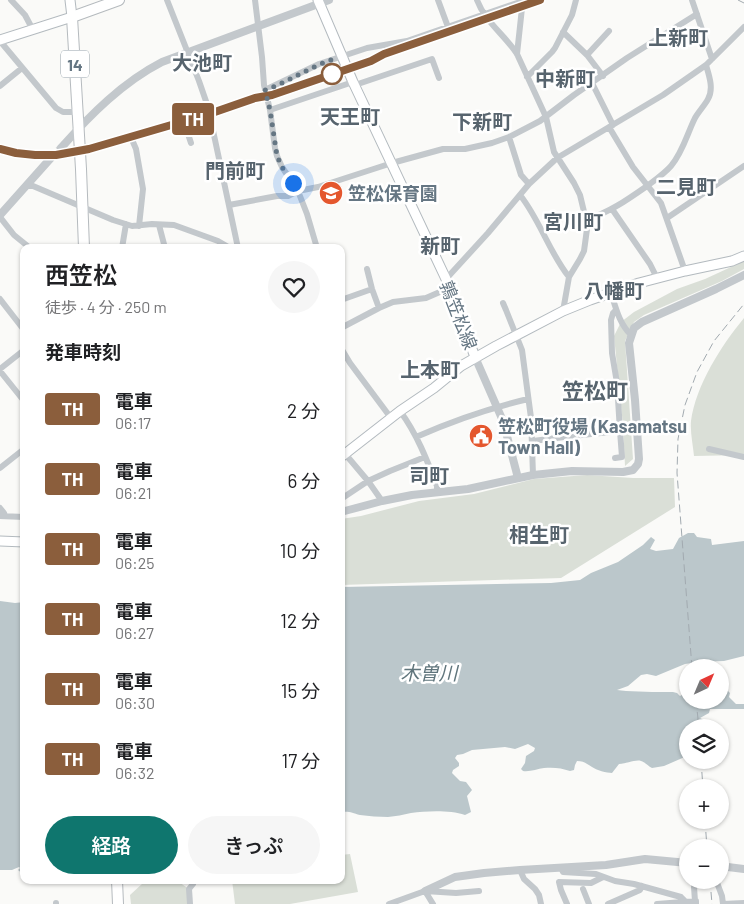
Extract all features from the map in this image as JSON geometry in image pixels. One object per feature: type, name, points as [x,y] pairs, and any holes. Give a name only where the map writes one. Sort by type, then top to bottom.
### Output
[{"type":"main road","points":[[70,0],[72,17]]},
{"type":"main road","points":[[0,41],[120,0]]},
{"type":"main road","name":"鶉笠松線","points":[[319,2],[354,83],[447,283],[475,357]]},
{"type":"main road","name":"14","points":[[72,17],[84,244]]},
{"type":"main road","points":[[345,451],[475,357],[563,312],[590,300],[657,278],[732,261],[744,256]]},
{"type":"main road","points":[[0,542],[20,542]]},
{"type":"main road","points":[[117,884],[118,904]]},
{"type":"street","points":[[11,0],[26,15],[33,30]]},
{"type":"street","points":[[168,0],[208,107],[237,244]]},
{"type":"street","points":[[255,0],[265,90],[277,156],[298,191],[316,244]]},
{"type":"street","points":[[61,148],[112,95],[141,74],[162,62],[258,27],[319,2],[329,0]]},
{"type":"street","points":[[438,0],[448,27]]},
{"type":"street","points":[[478,0],[484,14],[517,54],[546,118],[554,152],[580,195],[586,220],[587,238],[584,251],[570,277],[563,312]]},
{"type":"street","points":[[265,90],[313,67],[343,56],[367,48],[407,41],[526,0]]},
{"type":"street","points":[[527,77],[552,52],[572,15],[576,0]]},
{"type":"street","points":[[692,0],[712,59]]},
{"type":"street","points":[[517,54],[522,8]]},
{"type":"street","points":[[229,205],[277,196],[288,196],[298,191],[318,187],[443,149],[465,149],[509,137],[546,118],[627,58],[697,14]]},
{"type":"street","points":[[345,326],[392,302],[426,298],[447,283],[449,276],[529,184],[557,158],[663,96],[706,65],[743,29]]},
{"type":"street","points":[[587,54],[609,31]]},
{"type":"street","points":[[563,32],[587,54],[603,76]]},
{"type":"street","points":[[0,41],[56,108],[63,112],[78,112]]},
{"type":"street","points":[[270,110],[432,59],[439,78]]},
{"type":"street","points":[[586,220],[612,209],[648,185],[671,166],[685,143],[695,118],[711,93],[710,76],[706,65]]},
{"type":"street","points":[[0,86],[22,68]]},
{"type":"street","points":[[592,83],[611,126],[634,167],[662,203],[685,271]]},
{"type":"street","points":[[191,143],[186,128],[210,118]]},
{"type":"street","points":[[509,137],[521,175],[529,184]]},
{"type":"street","points":[[133,142],[143,189],[139,226]]},
{"type":"street","points":[[25,244],[14,235],[0,216],[50,159]]},
{"type":"street","points":[[667,218],[744,166]]},
{"type":"street","points":[[26,186],[33,186],[82,208],[132,226],[174,225],[223,244]]},
{"type":"street","points":[[520,195],[539,225],[555,256],[570,277]]},
{"type":"street","points":[[612,209],[650,264],[657,278]]},
{"type":"street","points":[[123,244],[126,224]]},
{"type":"street","points":[[159,225],[164,244]]},
{"type":"street","points":[[367,269],[379,308]]},
{"type":"street","points":[[345,511],[382,501],[468,489],[533,475],[572,471],[623,472],[633,470],[638,464],[635,400],[629,350],[634,328],[642,322],[744,275]]},
{"type":"street","points":[[345,299],[372,289]]},
{"type":"street","points":[[611,293],[622,323],[631,335]]},
{"type":"street","points":[[0,300],[20,325]]},
{"type":"street","points":[[502,303],[522,350],[531,418],[533,475]]},
{"type":"street","points":[[615,458],[622,457],[612,353],[612,320],[613,313],[616,310]]},
{"type":"street","points":[[20,353],[0,370],[20,396]]},
{"type":"street","points":[[345,355],[391,418]]},
{"type":"street","points":[[475,357],[503,421],[518,478]]},
{"type":"street","points":[[416,437],[439,427],[507,404],[528,399]]},
{"type":"street","points":[[400,411],[416,437],[438,492]]},
{"type":"street","points":[[532,441],[620,431]]},
{"type":"street","points":[[709,449],[744,457]]},
{"type":"street","points":[[0,468],[20,452]]},
{"type":"street","points":[[345,456],[368,481],[382,501]]},
{"type":"street","points":[[345,496],[368,481],[425,457]]},
{"type":"street","points":[[0,508],[4,512],[2,516],[20,517]]},
{"type":"street","points":[[390,904],[401,902],[454,877],[520,870],[606,865],[645,859],[679,862]]},
{"type":"street","points":[[729,867],[744,869]]},
{"type":"street","points":[[561,868],[563,872],[596,874],[603,878],[642,886],[681,897],[686,902]]},
{"type":"street","points":[[520,870],[524,879],[539,895],[541,904]]},
{"type":"street","points":[[567,904],[559,882],[591,883],[603,878]]},
{"type":"street","points":[[190,904],[189,890],[193,884]]},
{"type":"street","points":[[608,904],[640,890],[642,886]]},
{"type":"street","points":[[583,889],[589,904]]},
{"type":"street","points":[[656,904],[696,902],[694,889]]},
{"type":"street","points":[[719,889],[723,904],[744,903]]},
{"type":"street","points":[[425,891],[456,893],[479,891]]},
{"type":"street","points":[[425,891],[433,904]]},
{"type":"street","points":[[410,897],[414,904]]},
{"type":"shaded area","points":[[744,261],[744,269],[722,281],[644,315],[634,322],[625,341],[633,459],[625,466],[614,336],[621,322],[634,312],[677,289],[705,279]]},
{"type":"shaded area","points":[[744,318],[744,455],[694,456],[691,421],[698,394],[718,353]]},
{"type":"shaded area","points":[[587,475],[674,478],[675,507],[561,578],[345,585],[345,518],[419,501],[474,494],[534,479]]},
{"type":"shaded area","points":[[350,854],[358,892],[290,904],[235,904],[232,884],[345,884],[345,855]]},
{"type":"shaded area","points":[[142,884],[182,884],[189,889],[189,904],[131,904],[130,895]]},
{"type":"water","name":"木曽川","points":[[688,533],[694,533],[697,537],[711,539],[712,545],[744,541],[744,656],[729,660],[679,659],[679,666],[656,676],[641,675],[628,686],[617,690],[673,692],[679,695],[679,709],[710,709],[709,713],[700,718],[702,719],[679,719],[679,759],[664,766],[652,768],[639,761],[619,764],[612,773],[577,761],[574,770],[570,771],[561,768],[544,768],[523,771],[521,769],[525,763],[526,756],[534,751],[535,748],[528,744],[515,749],[505,747],[472,750],[457,755],[455,758],[459,766],[452,773],[460,781],[466,782],[472,790],[467,796],[471,812],[465,815],[431,811],[385,817],[345,812],[345,587],[551,583],[580,580],[591,573],[618,562],[643,545],[651,537],[655,540],[650,549],[656,551],[673,549],[679,538]]},
{"type":"water","points":[[0,601],[20,602],[20,868],[0,870]]},
{"type":"water","name":"木曽川","points":[[729,697],[736,704],[744,704],[744,709],[729,709]]},
{"type":"tunnel","points":[[50,159],[61,148]]},
{"type":"railway","points":[[0,149],[35,155],[56,155],[89,149],[209,114],[540,0]]},
{"type":"railway","points":[[738,0],[744,3]]},
{"type":"railway","points":[[691,659],[677,473],[678,439],[685,405],[697,372],[714,341],[744,304]]},
{"type":"railway","points":[[697,709],[698,719]]},
{"type":"railway","points":[[702,769],[702,779]]},
{"type":"railway","points":[[706,829],[706,839]]},
{"type":"railway","points":[[711,889],[712,904]]},
{"type":"train","name":"TH","points":[[0,149],[16,153],[56,155],[104,144],[209,114],[255,98],[272,95],[540,0]]},
{"type":"place","name":"笠松保育園","points":[[331,193]]},
{"type":"place","name":"笠松町役場 (Kasamatsu Town Hall)","points":[[481,436]]},
{"type":"district","name":"上新町","points":[[678,37]]},
{"type":"district","name":"大池町","points":[[202,62]]},
{"type":"district","name":"中新町","points":[[565,78]]},
{"type":"district","name":"天王町","points":[[350,116]]},
{"type":"district","name":"下新町","points":[[482,121]]},
{"type":"district","name":"門前町","points":[[235,170]]},
{"type":"district","name":"二見町","points":[[686,186]]},
{"type":"district","name":"宮川町","points":[[573,221]]},
{"type":"district","name":"新町","points":[[440,245]]},
{"type":"district","name":"八幡町","points":[[614,290]]},
{"type":"district","name":"上本町","points":[[430,369]]},
{"type":"district","name":"笠松町","points":[[595,390]]},
{"type":"district","name":"司町","points":[[429,475]]},
{"type":"district","name":"相生町","points":[[539,534]]},
{"type":"route","points":[[293,183],[277,156],[265,90],[307,69],[331,60],[332,74]]}]
